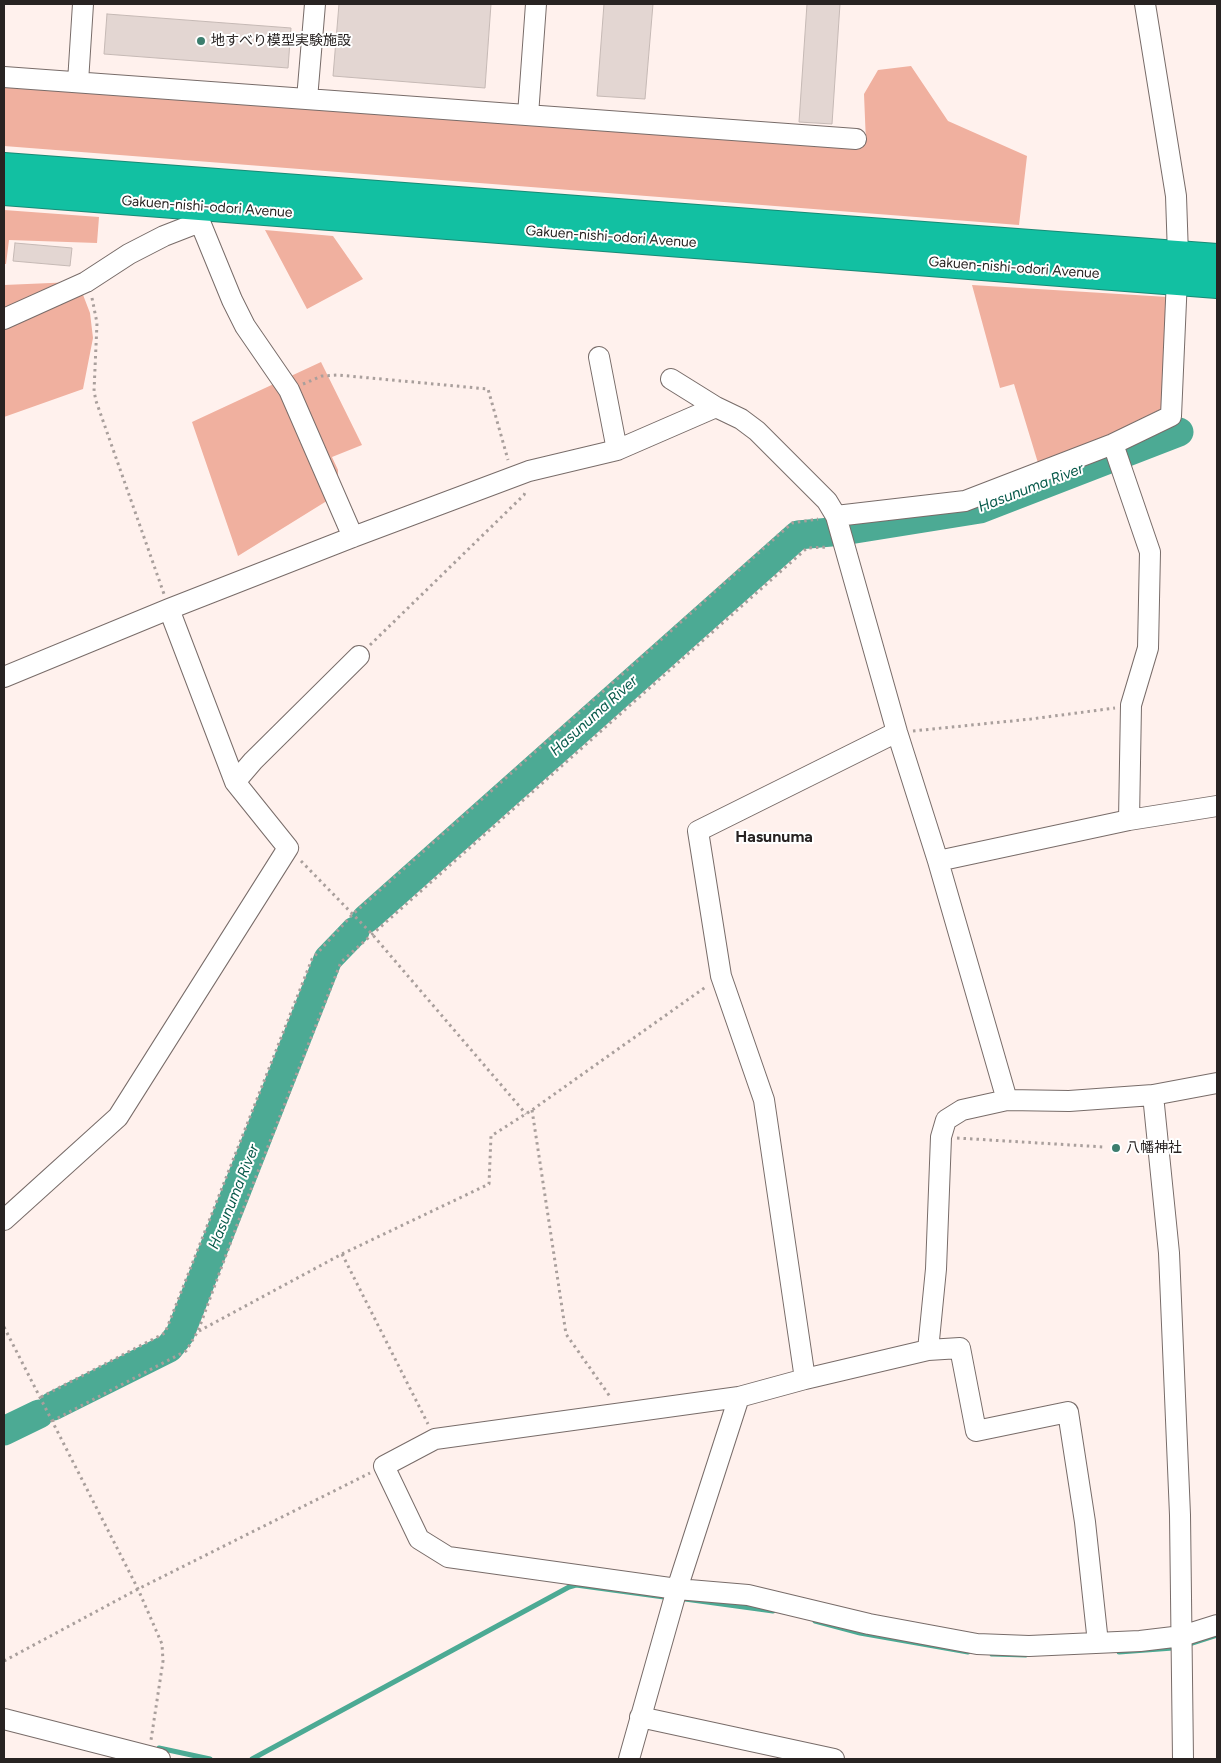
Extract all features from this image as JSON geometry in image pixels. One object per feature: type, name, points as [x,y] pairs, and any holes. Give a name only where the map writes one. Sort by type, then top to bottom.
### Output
[{"type":"highway","name":"Gakuen-nishi-odori Avenue","points":[[4,167],[1177,268],[1217,284]]},
{"type":"highway","name":"Gakuen-nishi-odori Avenue","points":[[4,191],[201,215],[1177,268],[1217,258]]},
{"type":"street","points":[[78,82],[83,4]]},
{"type":"street","points":[[307,99],[315,4]]},
{"type":"street","points":[[528,115],[536,4]]},
{"type":"street","points":[[836,516],[966,501],[1114,446],[1171,416],[1177,268],[1176,196],[1145,4]]},
{"type":"street","points":[[4,77],[856,140]]},
{"type":"street","points":[[4,318],[86,282],[129,254],[201,215],[232,300],[245,326],[289,390],[353,536]]},
{"type":"street","points":[[599,357],[617,450]]},
{"type":"street","points":[[671,379],[716,407],[741,419],[756,431],[827,501],[836,516],[897,732],[938,861],[1006,1100]]},
{"type":"street","points":[[4,678],[169,609],[353,536],[521,474],[617,450],[716,407]]},
{"type":"street","points":[[1114,446],[1150,552],[1148,648],[1131,706],[1129,820]]},
{"type":"street","points":[[4,1220],[118,1117],[288,848],[235,782],[169,609]]},
{"type":"street","points":[[235,782],[253,761],[359,656]]},
{"type":"street","points":[[805,1378],[764,1100],[721,976],[698,831],[897,732]]},
{"type":"street","points":[[938,861],[1129,820],[1217,806]]},
{"type":"street","points":[[928,1350],[936,1269],[941,1136],[946,1120],[962,1110],[1006,1100],[1069,1101],[1153,1095],[1217,1083]]},
{"type":"street","points":[[1153,1095],[1169,1253],[1180,1515],[1183,1759]]},
{"type":"street","points":[[1098,1644],[1085,1522],[1068,1412],[976,1431],[960,1348],[928,1350],[805,1378],[739,1398],[435,1439],[384,1466],[419,1539],[448,1557],[678,1589],[748,1595],[869,1624],[977,1644],[1029,1646],[1098,1644],[1182,1636],[1217,1625]]},
{"type":"street","points":[[629,1759],[678,1589],[739,1398]]},
{"type":"street","points":[[640,1717],[834,1759]]},
{"type":"street","points":[[4,1718],[154,1758]]},
{"type":"path","points":[[86,282],[96,308],[94,391],[96,402],[169,609]]},
{"type":"path","points":[[289,390],[322,376],[338,375],[488,389],[521,474],[524,495],[359,656]]},
{"type":"path","points":[[41,1397],[165,1333],[312,959],[352,915],[792,524],[836,516]]},
{"type":"path","points":[[52,1421],[186,1351],[198,1331],[240,1217],[341,962],[807,548],[844,546]]},
{"type":"path","points":[[897,732],[1030,719],[1131,706]]},
{"type":"path","points":[[288,848],[372,934],[526,1114]]},
{"type":"path","points":[[198,1331],[342,1254],[489,1184],[491,1136],[532,1110],[721,976]]},
{"type":"path","points":[[532,1110],[566,1334],[621,1413]]},
{"type":"path","points":[[941,1136],[1104,1147]]},
{"type":"path","points":[[342,1254],[435,1439]]},
{"type":"path","points":[[4,1327],[138,1589],[162,1644],[163,1661],[154,1758]]},
{"type":"path","points":[[4,1661],[138,1589],[384,1466]]},
{"type":"shaded area","points":[[911,66],[948,121],[1027,156],[1019,225],[4,146],[4,86],[854,149],[866,143],[864,94],[878,70]]},
{"type":"shaded area","points":[[4,210],[99,217],[97,243],[9,240],[6,264],[4,264]]},
{"type":"shaded area","points":[[265,230],[333,236],[363,279],[307,309]]},
{"type":"shaded area","points":[[74,282],[80,287],[90,313],[93,338],[83,389],[4,417],[4,285]]},
{"type":"shaded area","points":[[972,285],[1168,297],[1165,407],[1132,423],[1134,427],[1038,463],[1014,384],[1000,388]]},
{"type":"shaded area","points":[[321,362],[362,445],[332,457],[338,470],[338,494],[238,556],[192,422]]},
{"type":"building","points":[[339,4],[491,4],[485,88],[333,76]]},
{"type":"building","points":[[604,4],[653,4],[645,99],[597,96]]},
{"type":"building","points":[[807,4],[840,4],[832,124],[799,122]]},
{"type":"building","points":[[107,14],[291,28],[288,68],[104,54]]},
{"type":"building","points":[[15,243],[72,248],[70,266],[13,261]]},
{"type":"waterway","name":"Hasunuma River","points":[[849,530],[980,509],[1179,432]]},
{"type":"waterway","name":"Hasunuma River","points":[[366,919],[798,535],[831,532]]},
{"type":"waterway","name":"Hasunuma River","points":[[53,1406],[169,1348],[180,1334],[328,959],[355,931]]},
{"type":"waterway","name":"Hasunuma River","points":[[4,1431],[39,1414]]},
{"type":"waterway","points":[[252,1759],[569,1587],[576,1585],[664,1597]]},
{"type":"waterway","points":[[685,1599],[773,1611]]},
{"type":"waterway","points":[[815,1621],[860,1633],[968,1652]]},
{"type":"waterway","points":[[1189,1644],[1217,1635]]},
{"type":"waterway","points":[[1119,1652],[1173,1648]]},
{"type":"waterway","points":[[992,1654],[1026,1655]]},
{"type":"waterway","points":[[159,1748],[210,1759]]},
{"type":"place","name":"地すべり模型実験施設","points":[[201,41]]},
{"type":"place","name":"八幡神社","points":[[1116,1148]]},
{"type":"district","name":"Hasunuma","points":[[774,837]]}]
